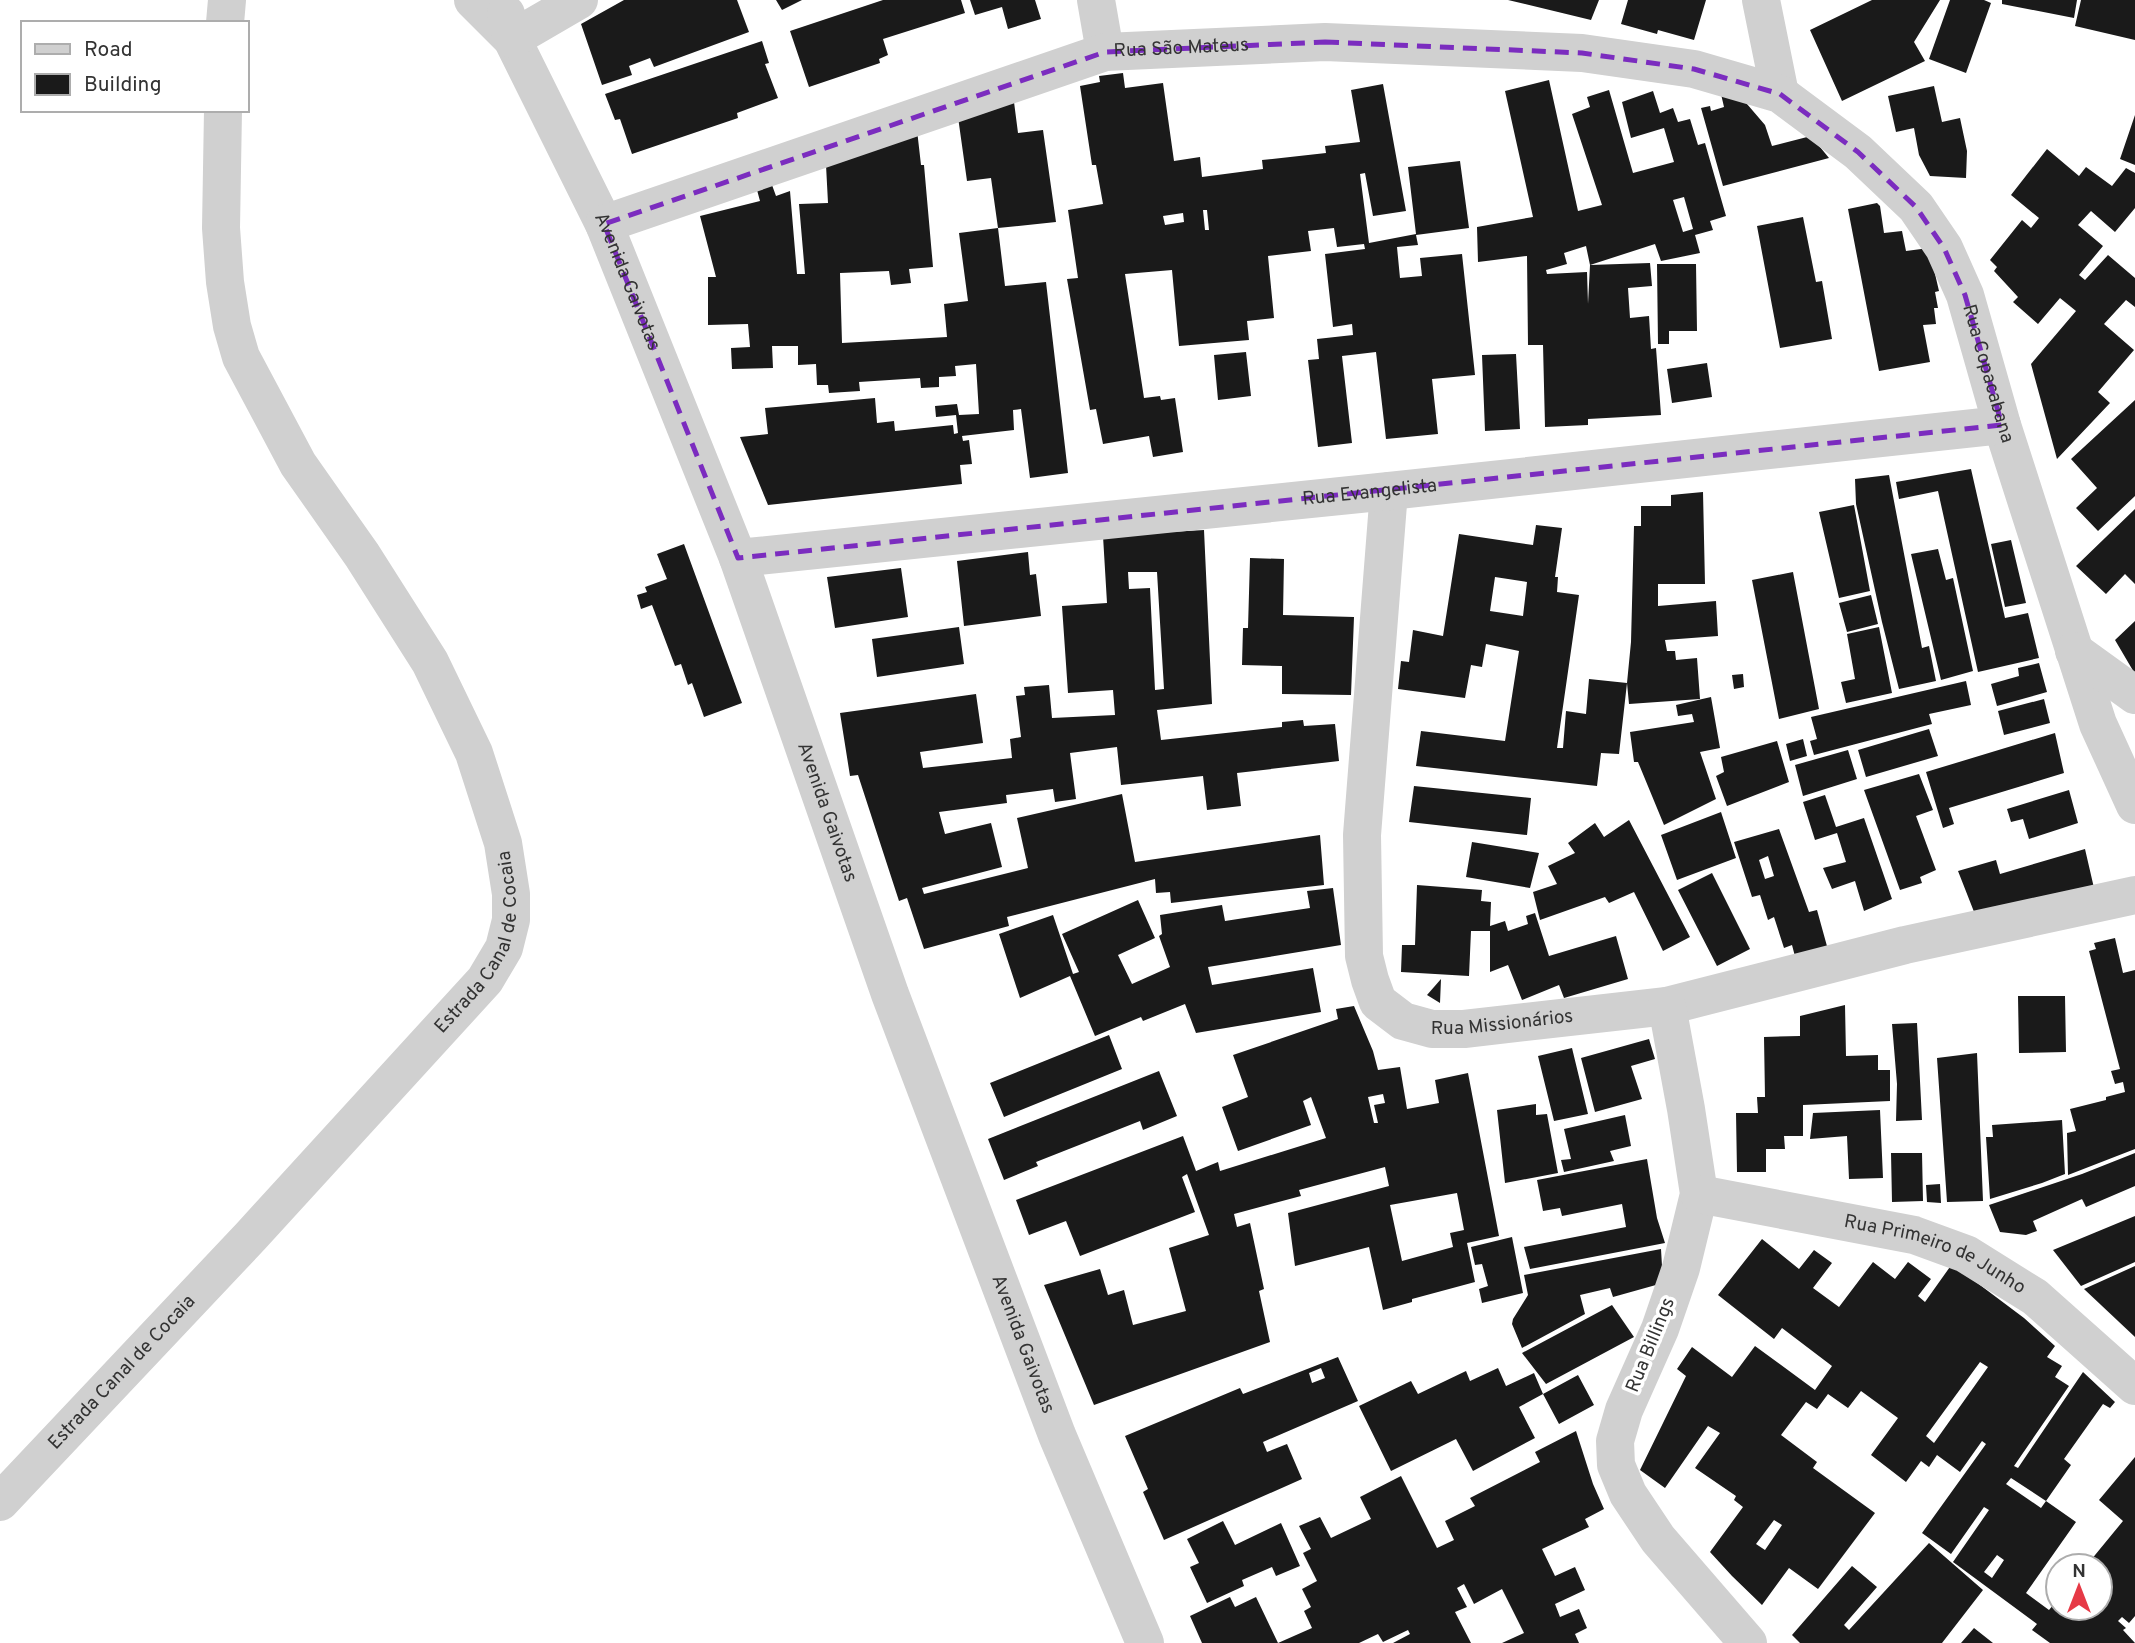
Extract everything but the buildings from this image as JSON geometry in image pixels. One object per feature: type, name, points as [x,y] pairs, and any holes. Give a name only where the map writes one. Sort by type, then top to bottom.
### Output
[{"type":"street","points":[[225,21],[228,0]]},
{"type":"street","name":"Avenida Gaivotas","points":[[473,0],[512,39],[604,224],[738,558],[890,994],[1057,1435],[1145,1643]]},
{"type":"street","points":[[503,0],[512,39],[579,0]]},
{"type":"street","points":[[1096,0],[1105,52]]},
{"type":"street","points":[[1761,0],[1780,94]]},
{"type":"street","name":"Rua São Mateus","points":[[604,224],[1105,52],[1325,42],[1582,53],[1694,69],[1780,94]]},
{"type":"street","name":"Rua Copacabana","points":[[1780,94],[1868,161],[1916,207],[1944,248],[1965,295],[2002,425],[2098,724],[2135,805]]},
{"type":"street","name":"Estrada Canal de Cocaia","points":[[0,1502],[251,1236],[485,980],[504,948],[511,920],[511,894],[503,843],[474,754],[463,730],[430,662],[362,555],[298,464],[241,357],[232,326],[225,282],[221,228],[223,112]]},
{"type":"street","name":"Rua Evangelista","points":[[738,558],[2002,425]]},
{"type":"street","name":"Rua Missionários","points":[[1389,491],[1362,835],[1364,957],[1378,1002],[1403,1021],[1432,1029],[1464,1029],[1667,1006],[1905,945],[2135,894]]},
{"type":"street","points":[[2074,651],[2135,695]]},
{"type":"street","name":"Rua Billings","points":[[1667,1006],[1699,1194],[1681,1268],[1660,1329],[1623,1410],[1615,1441],[1616,1465],[1628,1494],[1658,1539],[1748,1643]]},
{"type":"street","name":"Rua Primeiro de Junho","points":[[1699,1194],[1914,1235],[1966,1254],[2035,1297],[2135,1386]]},
{"type":"highlighted area","points":[[1325,42],[1582,53],[1694,69],[1780,94],[1858,152],[1916,207],[1944,248],[1965,295],[2002,425],[738,558],[604,224],[1105,52]]}]
